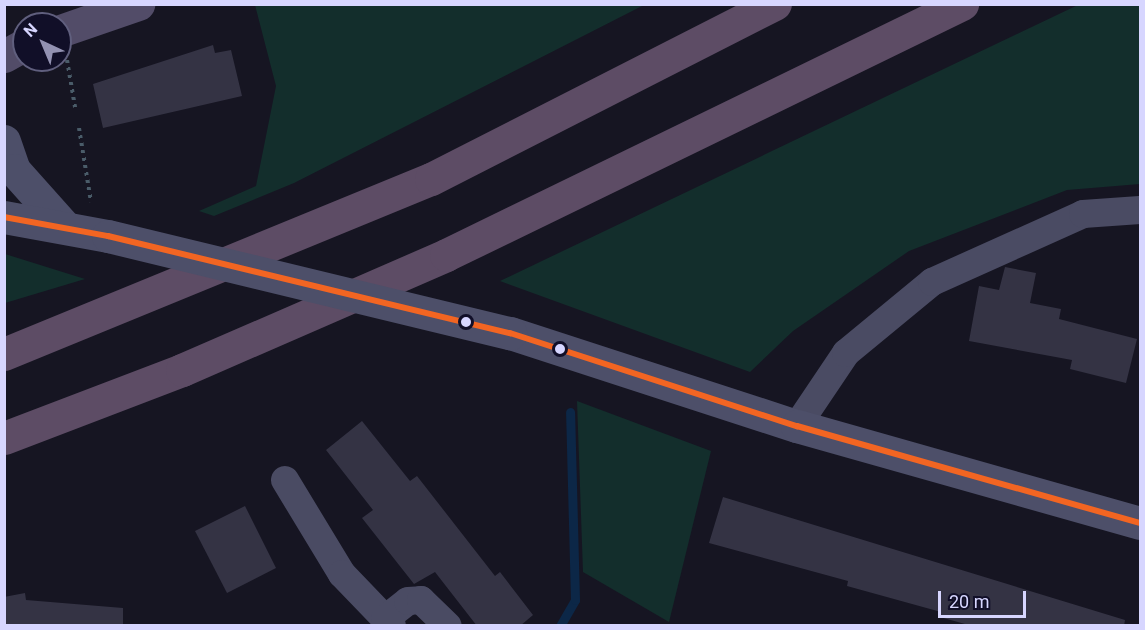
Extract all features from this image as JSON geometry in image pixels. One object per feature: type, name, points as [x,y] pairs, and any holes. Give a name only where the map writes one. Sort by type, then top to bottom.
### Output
[{"type":"highway","points":[[4,354],[431,179],[775,4]]},
{"type":"highway","points":[[4,438],[182,370],[446,255],[962,4]]},
{"type":"main road","points":[[72,26],[138,4]]},
{"type":"main road","points":[[4,141],[14,170],[89,232]]},
{"type":"main road","points":[[4,217],[89,232],[510,333],[797,426],[1140,523]]},
{"type":"street","points":[[797,426],[846,352],[932,282],[1083,214],[1140,210]]},
{"type":"street","points":[[285,480],[342,574],[388,622],[408,601],[422,600],[448,626]]},
{"type":"path","points":[[69,72],[75,106]]},
{"type":"path","points":[[79,128],[89,232]]},
{"type":"green space","points":[[255,4],[644,5],[294,183],[214,216],[199,211],[256,186],[276,86]]},
{"type":"green space","points":[[1080,4],[1140,5],[1140,184],[1067,190],[909,251],[793,331],[750,372],[500,281]]},
{"type":"green space","points":[[5,254],[85,279],[5,303]]},
{"type":"green space","points":[[577,401],[711,451],[669,622],[583,572]]},
{"type":"building","points":[[213,45],[215,53],[231,50],[242,96],[103,128],[93,84]]},
{"type":"building","points":[[1005,267],[1036,273],[1030,303],[1061,309],[1059,319],[1137,339],[1126,383],[1070,369],[1072,360],[969,341],[979,286],[999,290]]},
{"type":"building","points":[[362,421],[410,481],[417,476],[495,576],[500,572],[533,615],[520,626],[477,626],[435,572],[414,584],[362,518],[373,510],[326,450]]},
{"type":"building","points":[[723,497],[1125,620],[1124,626],[972,626],[940,617],[941,612],[847,586],[848,581],[709,543]]},
{"type":"building","points":[[245,506],[276,568],[227,593],[195,531]]},
{"type":"building","points":[[25,593],[26,600],[123,608],[123,626],[4,626],[4,597]]},
{"type":"waterway","points":[[560,626],[575,600],[570,412]]},
{"type":"transit line","points":[[4,217],[108,236],[510,333],[797,426],[1140,523]]}]
